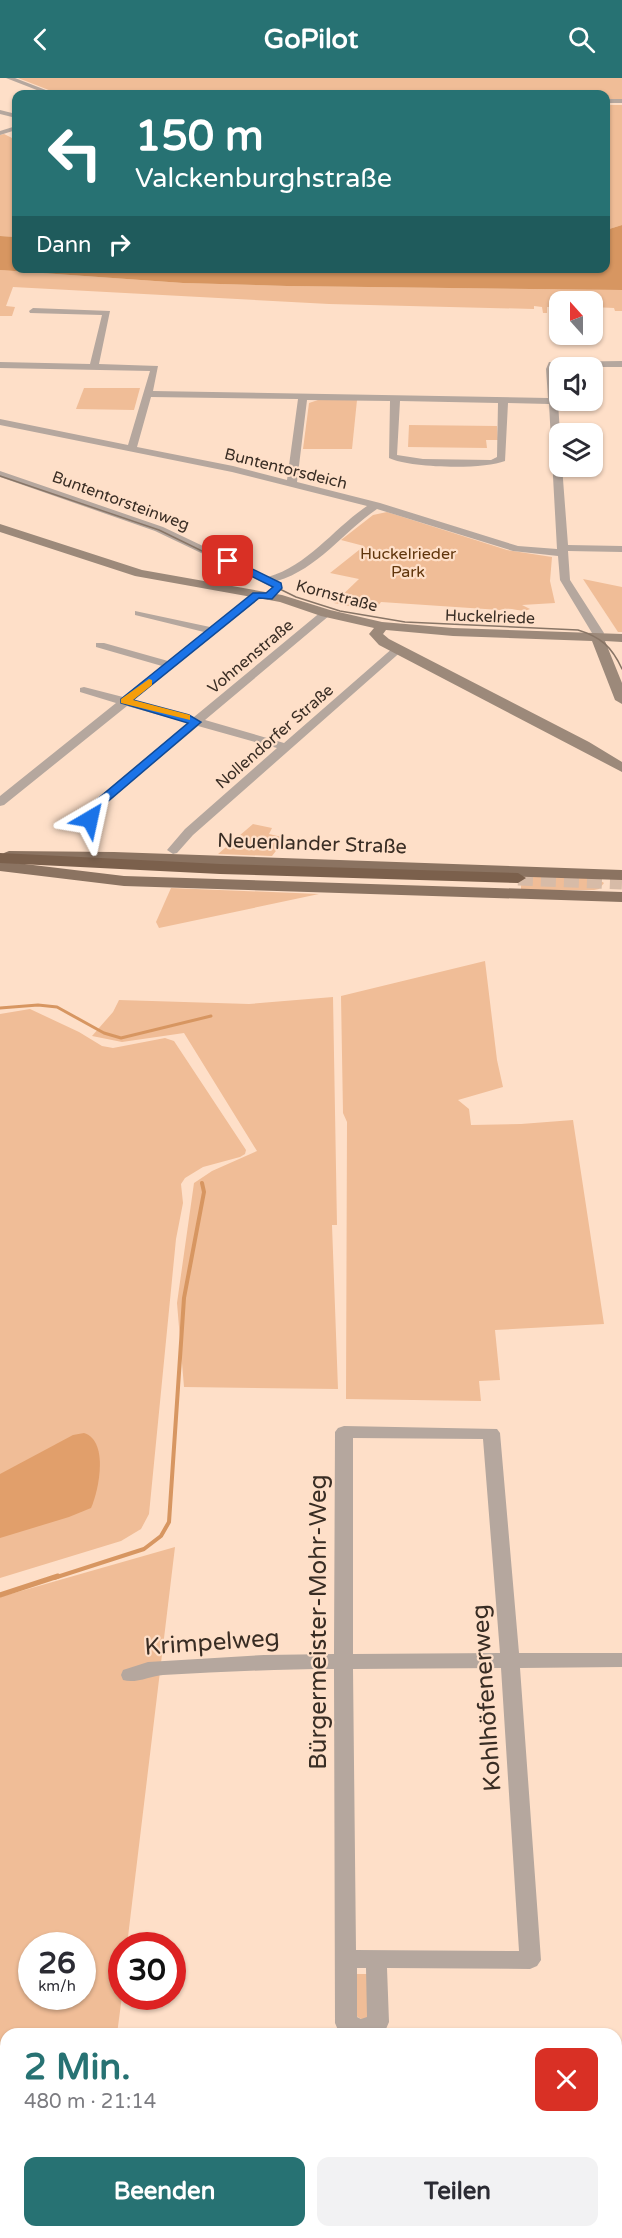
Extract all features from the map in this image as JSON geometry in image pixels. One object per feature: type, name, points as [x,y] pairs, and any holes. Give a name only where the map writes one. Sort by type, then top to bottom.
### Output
[{"type":"highway","name":"Neuenlander Straße","points":[[0,858],[519,882],[117,873],[45,869]]},
{"type":"main road","name":"Neuenlander Straße","points":[[0,858],[34,855],[114,857],[622,875]]},
{"type":"main road","name":"Neuenlander Straße","points":[[0,866],[45,869],[90,878],[124,881],[616,897]]},
{"type":"main road","points":[[604,875],[616,897]]},
{"type":"street","points":[[9,78],[41,90]]},
{"type":"street","points":[[33,311],[107,313],[94,367]]},
{"type":"street","points":[[603,364],[622,364]]},
{"type":"street","points":[[0,365],[155,368],[132,449]]},
{"type":"street","points":[[148,394],[549,401]]},
{"type":"street","points":[[292,483],[303,397]]},
{"type":"street","points":[[395,398],[392,456],[397,460],[425,462],[492,463],[502,459],[502,400]]},
{"type":"street","points":[[553,411],[565,580],[598,633],[597,637],[622,700]]},
{"type":"street","name":"Buntentorsdeich","points":[[0,422],[292,483],[376,505],[517,549],[622,549]]},
{"type":"street","name":"Buntentorsteinweg","points":[[0,474],[153,527],[268,580]]},
{"type":"street","points":[[268,580],[288,576],[344,532],[363,513],[376,505]]},
{"type":"street","name":"Kornstraße","points":[[0,528],[140,573],[266,594],[326,613],[382,626],[376,634],[398,649],[584,745],[622,768]]},
{"type":"street","name":"Buntentorsteinweg","points":[[228,561],[266,594]]},
{"type":"street","points":[[0,802],[213,631],[277,585],[268,580]]},
{"type":"street","points":[[139,613],[213,631]]},
{"type":"street","name":"Vohnenstraße","points":[[90,819],[92,809],[326,613]]},
{"type":"street","name":"Huckelriede","points":[[382,626],[432,631],[597,637],[621,640]]},
{"type":"street","points":[[100,645],[171,665]]},
{"type":"street","name":"Nollendorfer Straße","points":[[173,850],[189,832],[398,649]]},
{"type":"street","points":[[84,690],[286,747]]},
{"type":"street","name":"Bürgermeister-Mohr-Weg","points":[[359,2028],[346,2024],[343,1750],[344,1431],[491,1433]]},
{"type":"street","name":"Kohlhöfenerweg","points":[[376,1960],[530,1960],[510,1661],[491,1433]]},
{"type":"street","name":"Krimpelweg","points":[[130,1676],[148,1669],[264,1662],[622,1660]]},
{"type":"street","points":[[346,1959],[376,1960]]},
{"type":"street","name":"Bürgermeister-Mohr-Weg","points":[[364,2028],[378,2022],[376,1960]]},
{"type":"green space","points":[[18,78],[622,78],[622,99],[610,99],[610,90],[49,90]]},
{"type":"green space","points":[[610,105],[622,105],[622,225],[610,229]]},
{"type":"green space","points":[[4,134],[12,138],[12,237],[0,236],[0,135]]},
{"type":"green space","points":[[0,270],[12,271],[12,273],[183,283],[622,290],[622,311],[603,307],[603,291],[549,291],[549,307],[547,307],[547,313],[543,313],[542,307],[534,306],[534,309],[329,304],[13,287],[6,306],[15,307],[12,316],[0,316]]},
{"type":"green space","points":[[84,388],[140,388],[134,410],[76,409]]},
{"type":"green space","points":[[318,400],[357,400],[352,449],[303,449],[309,403]]},
{"type":"green space","points":[[409,425],[497,426],[498,440],[486,440],[487,448],[408,447]]},
{"type":"green space","name":"Huckelrieder Park","points":[[387,512],[507,550],[552,557],[550,581],[555,603],[522,605],[530,609],[523,611],[381,602],[374,611],[334,603],[359,579],[330,573],[364,546],[341,540],[373,515]]},
{"type":"green space","points":[[583,579],[622,587],[622,632],[618,632]]},
{"type":"green space","points":[[253,824],[272,828],[269,834],[286,838],[272,856],[218,854]]},
{"type":"green space","points":[[521,875],[596,878],[604,883],[599,889],[594,890],[521,890]]},
{"type":"green space","points":[[171,888],[319,894],[159,928],[156,922]]},
{"type":"green space","points":[[485,961],[497,1060],[503,1087],[458,1100],[469,1109],[471,1125],[573,1120],[604,1324],[495,1330],[500,1380],[479,1381],[481,1401],[346,1399],[347,1122],[343,1113],[341,996]]},
{"type":"green space","points":[[333,997],[337,1225],[332,1225],[338,1389],[184,1387],[177,1303],[194,1183],[212,1171],[257,1151],[184,1033],[122,1042],[92,1036],[113,1012],[119,1000],[249,1004]]},
{"type":"green space","points":[[30,1009],[79,1032],[102,1046],[113,1048],[165,1038],[174,1041],[246,1150],[245,1154],[240,1157],[203,1167],[185,1178],[181,1184],[183,1203],[176,1239],[149,1514],[141,1529],[121,1541],[0,1578],[0,1014]]},
{"type":"green space","points":[[175,1547],[129,1932],[108,1932],[108,2010],[120,2010],[118,2028],[0,2028],[0,1597]]},
{"type":"green space","points":[[355,1974],[369,1974],[370,2017],[363,2020],[356,2016]]},
{"type":"shaded area","points":[[622,225],[622,290],[183,283],[42,273],[610,273],[610,229]]},
{"type":"shaded area","points":[[0,236],[12,237],[12,271],[0,270]]},
{"type":"shaded area","points":[[84,1433],[92,1438],[99,1456],[99,1478],[91,1508],[0,1538],[0,1474],[73,1435]]},
{"type":"waterway","points":[[0,1008],[38,1005],[57,1007],[104,1033],[121,1038],[211,1016]]},
{"type":"waterway","points":[[54,1578],[144,1549],[161,1536],[169,1522],[184,1298],[204,1192],[202,1183]]},
{"type":"waterway","points":[[0,1595],[58,1576]]},
{"type":"tunnel","points":[[518,878],[622,882]]},
{"type":"tram line","points":[[0,476],[159,530],[296,597],[340,611],[405,622],[578,630],[605,644],[622,669]]},
{"type":"slow traffic","points":[[149,682],[125,701],[187,717]]},
{"type":"route","points":[[90,819],[92,809],[195,722],[185,717],[125,701],[256,595],[268,597],[278,588],[277,585],[228,561]]}]
